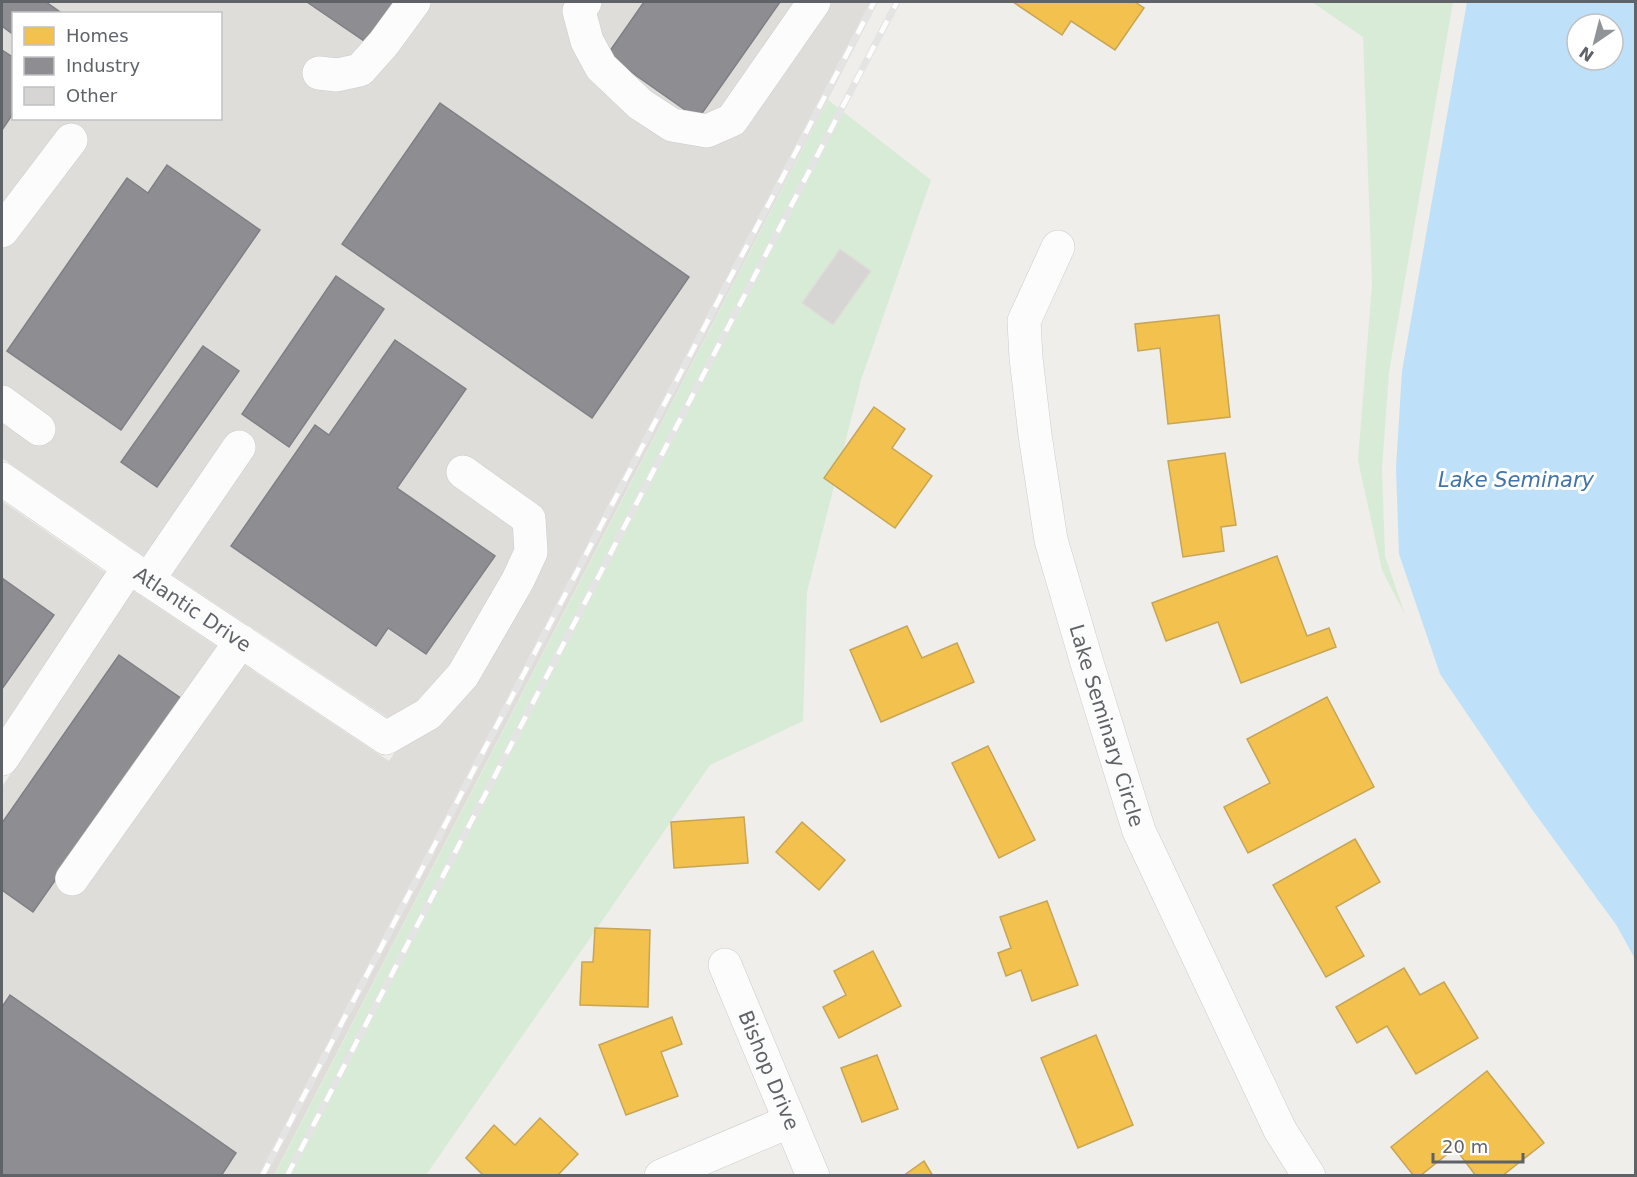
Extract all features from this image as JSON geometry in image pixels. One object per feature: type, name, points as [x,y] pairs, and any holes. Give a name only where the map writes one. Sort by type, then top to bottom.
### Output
[{"type":"street","points":[[319,74],[337,75],[360,70],[384,44],[414,2]]},
{"type":"street","points":[[585,2],[579,11],[587,40],[601,67],[640,104],[672,125],[707,131],[732,120],[814,2]]},
{"type":"street","points":[[2,231],[71,140]]},
{"type":"street","name":"Lake Seminary Circle","points":[[1058,247],[1024,321],[1035,435],[1051,540],[1139,831],[1280,1130],[1309,1176]]},
{"type":"street","points":[[2,402],[39,429]]},
{"type":"street","points":[[2,759],[138,573],[239,447]]},
{"type":"street","name":"Atlantic Drive","points":[[2,479],[138,573],[387,738],[428,714],[463,675],[518,580],[531,552],[529,519],[463,472]]},
{"type":"street","points":[[72,879],[241,641]]},
{"type":"street","name":"Bishop Drive","points":[[726,965],[813,1176]]},
{"type":"street","points":[[661,1176],[790,1121]]},
{"type":"shaded area","points":[[2,2],[878,2],[274,1175],[2,1175],[2,787],[132,590],[389,761],[409,732],[138,552],[2,458]]},
{"type":"shaded area","points":[[2,501],[106,573],[2,731]]},
{"type":"green space","points":[[1312,2],[1453,2],[1389,372],[1382,468],[1385,556],[1405,615],[1382,570],[1358,460],[1372,284],[1363,37]]},
{"type":"green space","points":[[828,100],[931,180],[861,380],[807,592],[803,721],[710,765],[426,1175],[274,1176]]},
{"type":"water","name":"Lake Seminary","points":[[1467,2],[1635,2],[1635,959],[1617,926],[1531,808],[1440,674],[1399,554],[1396,468],[1402,371]]},
{"type":"building: Homes","points":[[1013,2],[1135,2],[1144,8],[1115,50],[1071,21],[1062,35]]},
{"type":"building: Homes","points":[[1219,315],[1230,417],[1168,424],[1160,348],[1138,351],[1135,324]]},
{"type":"building: Homes","points":[[874,407],[905,429],[892,448],[932,476],[895,528],[824,478]]},
{"type":"building: Homes","points":[[1225,453],[1236,525],[1221,527],[1224,551],[1183,557],[1168,461]]},
{"type":"building: Homes","points":[[1277,556],[1307,636],[1329,628],[1336,647],[1241,683],[1218,622],[1166,641],[1152,603]]},
{"type":"building: Homes","points":[[907,626],[922,658],[957,643],[974,682],[881,722],[850,650]]},
{"type":"building: Homes","points":[[1327,697],[1374,787],[1248,853],[1224,807],[1270,783],[1247,739]]},
{"type":"building: Homes","points":[[988,746],[1035,840],[999,858],[952,763]]},
{"type":"building: Homes","points":[[744,817],[748,863],[674,868],[671,822]]},
{"type":"building: Homes","points":[[802,822],[845,860],[819,890],[776,852]]},
{"type":"building: Homes","points":[[1355,839],[1380,882],[1336,907],[1364,956],[1326,977],[1273,885]]},
{"type":"building: Homes","points":[[1047,901],[1078,985],[1032,1001],[1021,970],[1006,976],[998,953],[1011,948],[1000,917]]},
{"type":"building: Homes","points":[[595,928],[650,930],[648,1007],[580,1005],[582,962],[593,962]]},
{"type":"building: Homes","points":[[873,951],[901,1006],[839,1038],[823,1007],[846,995],[834,971]]},
{"type":"building: Homes","points":[[1404,968],[1420,995],[1444,982],[1478,1038],[1416,1074],[1387,1026],[1357,1043],[1336,1007]]},
{"type":"building: Homes","points":[[672,1017],[682,1044],[661,1052],[678,1096],[626,1115],[599,1045]]},
{"type":"building: Homes","points":[[1096,1035],[1133,1125],[1078,1148],[1041,1058]]},
{"type":"building: Homes","points":[[877,1055],[898,1109],[862,1122],[841,1068]]},
{"type":"building: Homes","points":[[1487,1071],[1544,1143],[1502,1176],[1476,1176],[1455,1148],[1420,1176],[1414,1176],[1391,1147]]},
{"type":"building: Homes","points":[[540,1118],[578,1154],[557,1176],[484,1176],[466,1158],[494,1125],[515,1145]]},
{"type":"building: Homes","points":[[924,1161],[933,1176],[903,1176]]},
{"type":"building: Industry","points":[[2,2],[46,2],[60,12],[12,12],[12,34],[2,26]]},
{"type":"building: Industry","points":[[307,2],[400,2],[370,45]]},
{"type":"building: Industry","points":[[644,2],[780,2],[698,119],[607,55]]},
{"type":"building: Industry","points":[[2,50],[12,57],[12,115],[2,130]]},
{"type":"building: Industry","points":[[440,103],[689,277],[592,418],[342,244]]},
{"type":"building: Industry","points":[[167,165],[260,230],[121,430],[7,351],[127,178],[148,193]]},
{"type":"building: Industry","points":[[336,276],[384,309],[289,447],[242,414]]},
{"type":"building: Industry","points":[[395,340],[466,389],[397,488],[495,556],[426,654],[388,628],[376,646],[231,546],[315,425],[329,435]]},
{"type":"building: Industry","points":[[203,346],[239,371],[157,487],[121,462]]},
{"type":"building: Industry","points":[[2,578],[54,615],[2,689]]},
{"type":"building: Industry","points":[[119,655],[182,699],[33,912],[2,890],[2,823]]},
{"type":"building: Industry","points":[[10,995],[236,1153],[221,1176],[2,1176],[2,1007]]},
{"type":"building: Other","points":[[840,249],[871,271],[833,325],[802,303]]},
{"type":"railway","points":[[262,1176],[874,2]]},
{"type":"railway","points":[[287,1176],[897,2]]}]
